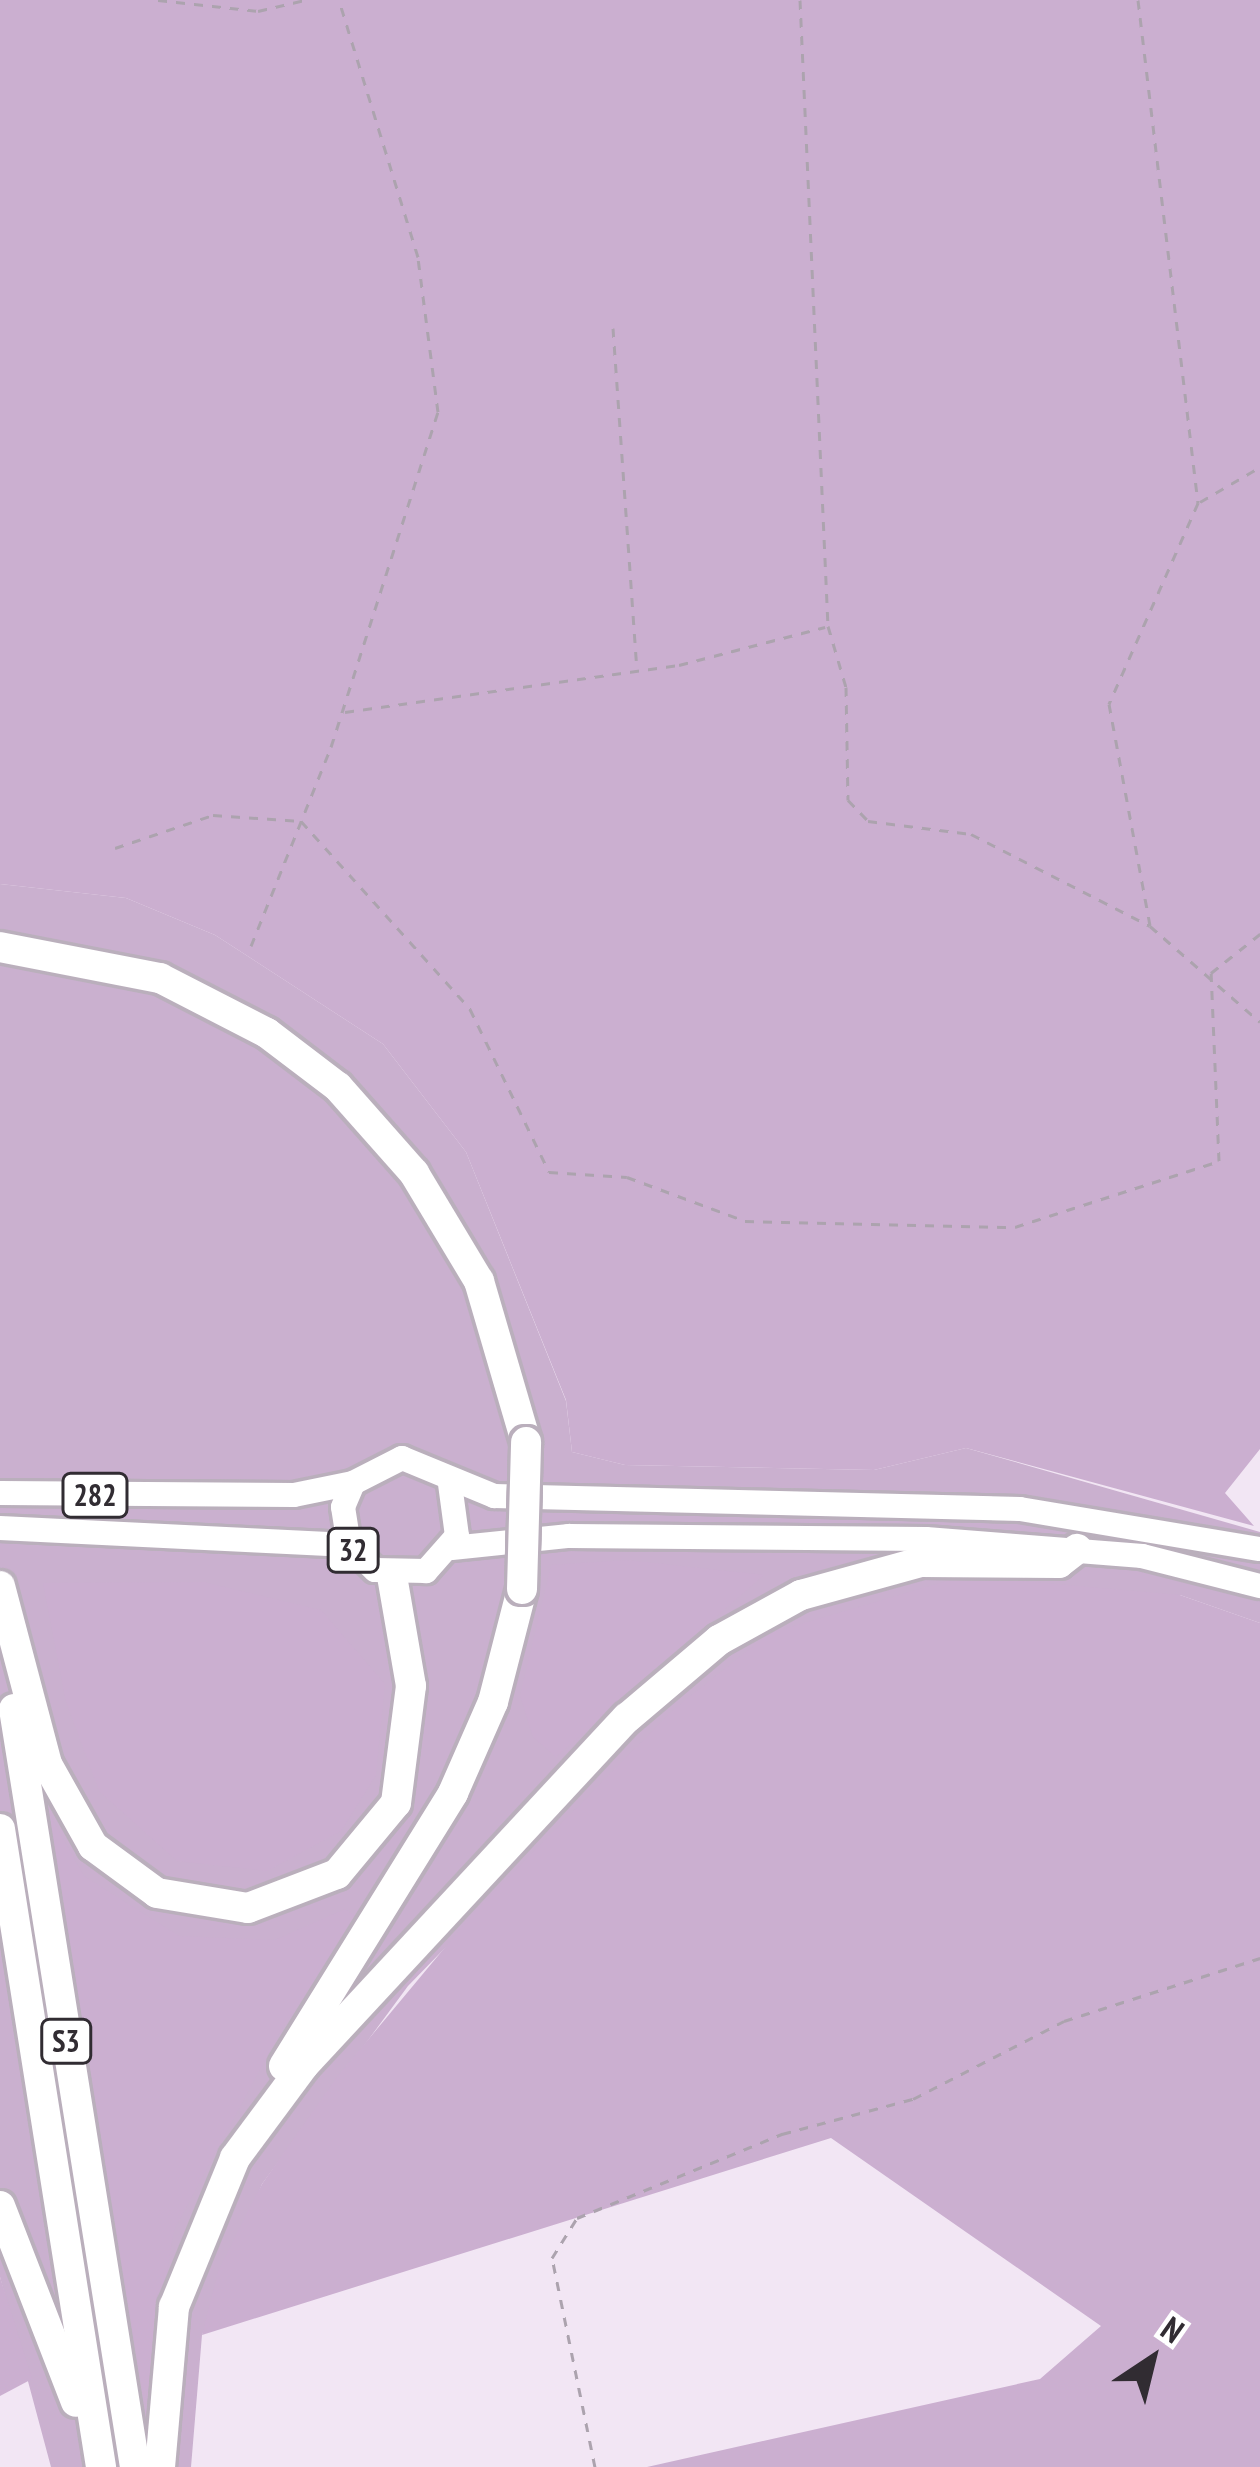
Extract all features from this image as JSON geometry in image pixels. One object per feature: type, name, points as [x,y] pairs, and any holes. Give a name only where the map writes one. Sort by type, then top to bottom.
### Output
[{"type":"highway","points":[[0,947],[160,978],[267,1033],[338,1087],[414,1173],[479,1281],[526,1442],[522,1589],[493,1702],[453,1793],[240,2150],[174,2307],[160,2467]]},
{"type":"highway","points":[[240,2150],[304,2065],[567,1779],[718,1640],[837,1582],[921,1562],[1059,1563],[1077,1549]]},
{"type":"highway","points":[[0,1586],[47,1764],[93,1846],[158,1893],[248,1908],[337,1874],[396,1803],[411,1686],[392,1576]]},
{"type":"highway","name":"S3","points":[[0,1614],[135,2467]]},
{"type":"highway","name":"S3","points":[[0,1829],[99,2467]]},
{"type":"highway","points":[[0,2206],[99,2467]]},
{"type":"main road","name":"32","points":[[350,1545],[343,1507],[353,1484],[402,1458],[450,1484]]},
{"type":"main road","name":"282","points":[[0,1493],[294,1495],[353,1484]]},
{"type":"main road","points":[[450,1484],[460,1509],[452,1548],[754,1536],[1077,1549],[1260,1586]]},
{"type":"main road","points":[[450,1484],[539,1499],[1020,1509],[1260,1549]]},
{"type":"main road","name":"32","points":[[0,1528],[350,1545],[392,1576],[426,1571],[452,1548]]},
{"type":"path","points":[[158,0],[257,11],[304,0]]},
{"type":"path","points":[[250,946],[344,712],[438,412],[418,257],[339,0]]},
{"type":"path","points":[[800,0],[828,626],[846,687],[848,800],[868,821],[971,834],[1150,926],[1211,973],[1260,1022]]},
{"type":"path","points":[[1138,0],[1198,503],[1109,704],[1150,926]]},
{"type":"path","points":[[613,328],[637,671]]},
{"type":"path","points":[[1198,503],[1260,466]]},
{"type":"path","points":[[344,712],[637,671],[828,626]]},
{"type":"path","points":[[115,848],[213,814],[301,821],[470,1010],[549,1172],[627,1177],[745,1220],[915,1232],[1015,1227],[1219,1161],[1211,973]]},
{"type":"path","points":[[1211,973],[1260,934]]},
{"type":"path","points":[[595,2467],[552,2258],[577,2218],[782,2134],[913,2099],[1064,2021],[1260,1958]]},
{"type":"shaded area","points":[[0,0],[1260,0],[1260,1449],[1225,1493],[1254,1526],[966,1448],[874,1470],[625,1465],[572,1452],[566,1400],[466,1152],[383,1044],[215,935],[126,898],[0,884]]},
{"type":"shaded area","points":[[0,884],[126,898],[215,935],[383,1044],[466,1152],[566,1401],[572,1452],[625,1465],[874,1470],[966,1448],[1260,1532],[1260,1623],[1180,1595],[561,1829],[408,1986],[262,2184],[202,2335],[191,2467],[51,2467],[0,2277]]},
{"type":"shaded area","points":[[627,1560],[764,1575],[556,1757],[533,1737],[520,1695],[551,1565]]},
{"type":"shaded area","points":[[964,1576],[1180,1595],[1260,1623],[1260,2467],[647,2467],[1040,2379],[1101,2326],[831,2138],[202,2335],[218,2272],[262,2184],[337,2077],[477,1909],[674,1709],[770,1633]]},
{"type":"shaded area","points":[[204,1582],[321,1610],[385,1684],[376,1775],[341,1831],[267,1871],[177,1861],[99,1791],[66,1702],[43,1583]]},
{"type":"shaded area","points":[[47,1810],[84,1876],[179,1936],[275,1940],[345,1909],[358,1918],[281,2030],[174,2230],[145,2405]]},
{"type":"shaded area","points":[[0,2277],[32,2379],[0,2396]]}]
